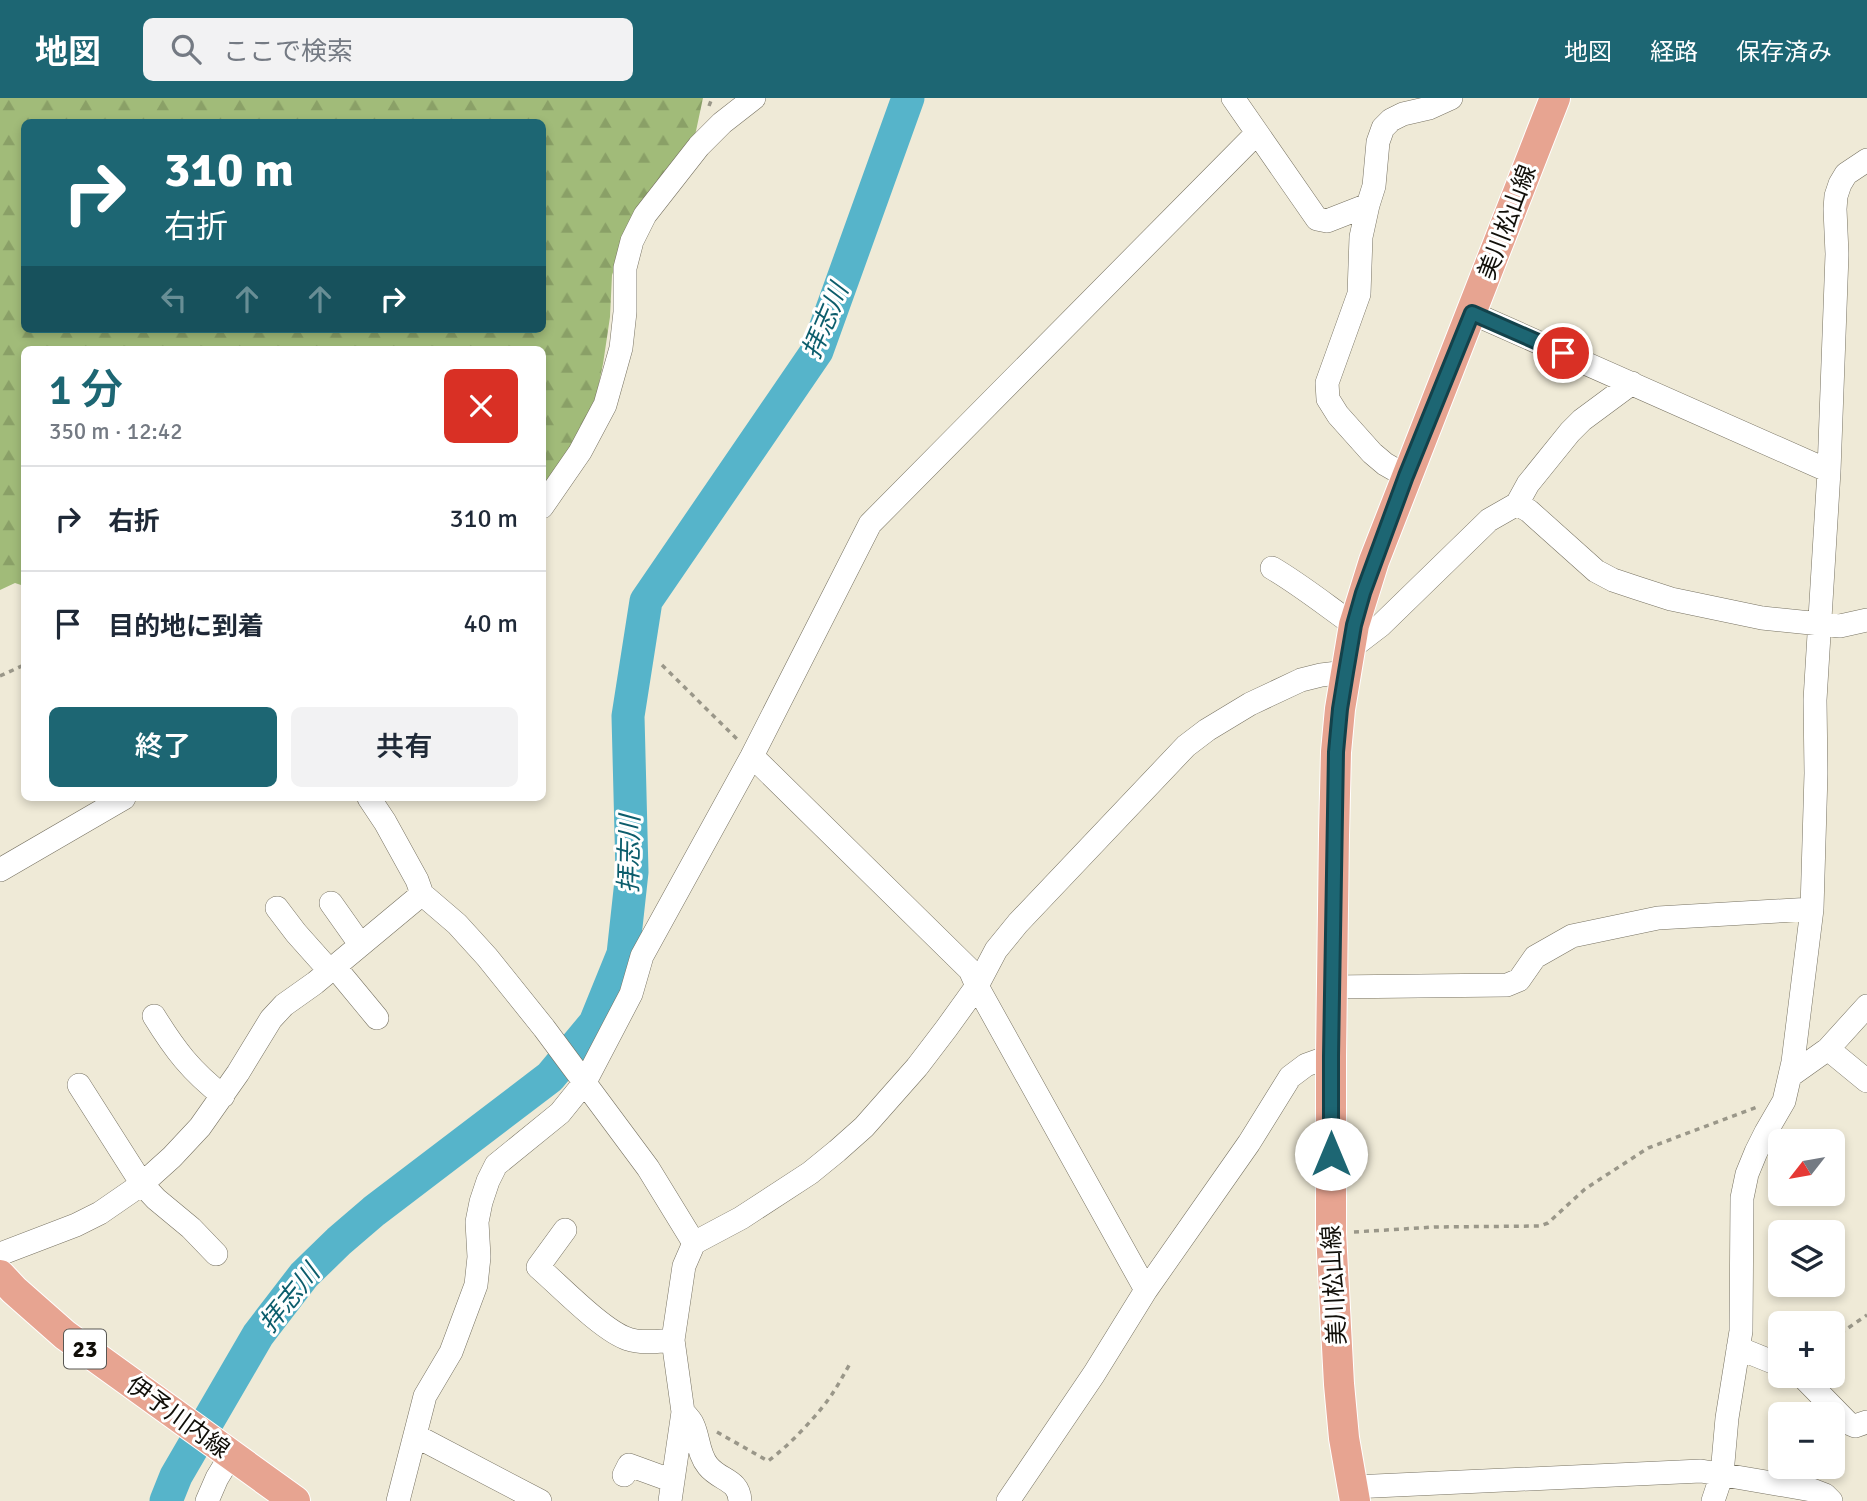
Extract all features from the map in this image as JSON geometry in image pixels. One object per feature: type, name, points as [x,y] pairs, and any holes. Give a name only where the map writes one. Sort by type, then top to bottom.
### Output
[{"type":"main road","name":"美川松山線","points":[[1354,1494],[1344,1438],[1339,1384],[1331,1233],[1336,752],[1340,709],[1350,648],[1374,561],[1555,98]]},
{"type":"main road","name":"伊予川内線","points":[[0,1275],[13,1290],[65,1335],[295,1501]]},
{"type":"street","points":[[546,501],[580,452],[605,405],[621,348],[625,312],[625,268],[632,241],[645,215],[699,146],[722,122],[754,98]]},
{"type":"street","points":[[1233,98],[1317,219],[1327,221],[1367,205]]},
{"type":"street","points":[[1406,476],[1372,453],[1338,415],[1328,399],[1327,383],[1359,294],[1361,237],[1374,186],[1378,142],[1383,128],[1403,114],[1429,108],[1451,98]]},
{"type":"street","points":[[398,1501],[425,1396],[451,1352],[476,1285],[479,1257],[478,1222],[488,1181],[496,1166],[560,1113],[583,1079],[631,994],[642,956],[752,756],[870,524],[1257,133]]},
{"type":"street","points":[[1713,1501],[1721,1474],[1741,1331],[1742,1198],[1747,1174],[1756,1152],[1784,1101],[1790,1076],[1812,909],[1815,700],[1829,471],[1837,254],[1836,196],[1846,174],[1867,160]]},
{"type":"street","points":[[1472,313],[1829,471]]},
{"type":"street","points":[[740,1501],[740,1494],[735,1486],[709,1468],[701,1455],[688,1417],[673,1340],[684,1266],[694,1243],[741,1218],[810,1172],[864,1127],[917,1067],[977,986],[996,950],[1018,923],[1186,746],[1250,704],[1321,675],[1350,648],[1381,625],[1489,520],[1517,504],[1528,484],[1570,432],[1632,383]]},
{"type":"street","points":[[1517,504],[1529,511],[1596,571],[1613,580],[1671,599],[1749,615],[1840,626],[1867,620]]},
{"type":"street","points":[[1272,568],[1294,581],[1350,648]]},
{"type":"street","points":[[752,756],[970,970],[1146,1290]]},
{"type":"street","points":[[0,870],[119,801]]},
{"type":"street","points":[[371,801],[417,880],[422,894],[457,924],[544,1028],[648,1168],[694,1243]]},
{"type":"street","points":[[0,1254],[76,1225],[100,1213],[142,1184],[200,1127],[223,1096],[271,1019],[284,1005],[422,894]]},
{"type":"street","points":[[331,903],[360,944]]},
{"type":"street","points":[[278,908],[377,1018]]},
{"type":"street","points":[[1332,987],[1507,985],[1519,980],[1535,957],[1572,936],[1658,918],[1812,909]]},
{"type":"street","points":[[1790,1076],[1828,1049],[1867,1006]]},
{"type":"street","points":[[154,1016],[179,1055],[207,1084],[223,1096]]},
{"type":"street","points":[[1828,1049],[1867,1081]]},
{"type":"street","points":[[1008,1501],[1094,1374],[1146,1290],[1250,1143],[1290,1077],[1306,1065],[1331,1056]]},
{"type":"street","points":[[79,1085],[142,1184],[216,1254]]},
{"type":"street","points":[[565,1230],[538,1267],[597,1319],[628,1339],[641,1342],[673,1340]]},
{"type":"street","points":[[1738,1348],[1768,1360]]},
{"type":"street","points":[[1814,1388],[1848,1423],[1855,1426],[1867,1422]]},
{"type":"street","points":[[624,1475],[629,1465],[673,1495],[688,1417]]},
{"type":"street","points":[[416,1436],[540,1501]]},
{"type":"street","points":[[207,1501],[227,1452]]},
{"type":"street","points":[[1354,1494],[1700,1471],[1812,1490],[1825,1495],[1831,1501]]},
{"type":"path","points":[[662,665],[752,756]]},
{"type":"path","points":[[0,677],[21,666]]},
{"type":"path","points":[[1331,1233],[1434,1227],[1539,1226],[1548,1223],[1594,1183],[1648,1148],[1766,1103],[1784,1101]]},
{"type":"path","points":[[1845,1330],[1867,1315]]},
{"type":"path","points":[[688,1417],[768,1461],[829,1399],[851,1362]]},
{"type":"green space","points":[[0,98],[703,98],[693,145],[631,226],[612,275],[610,317],[594,407],[572,448],[546,483],[546,346],[21,346],[21,585],[15,583],[0,590]]},
{"type":"waterway","name":"拝志川","points":[[166,1501],[176,1476],[258,1335],[304,1275],[374,1211],[550,1077],[595,1023],[623,954],[632,872],[628,716],[646,601],[817,351],[908,98]]},
{"type":"route","points":[[1331,1154],[1336,752],[1346,672],[1363,593],[1406,476],[1472,313],[1563,353]]}]
